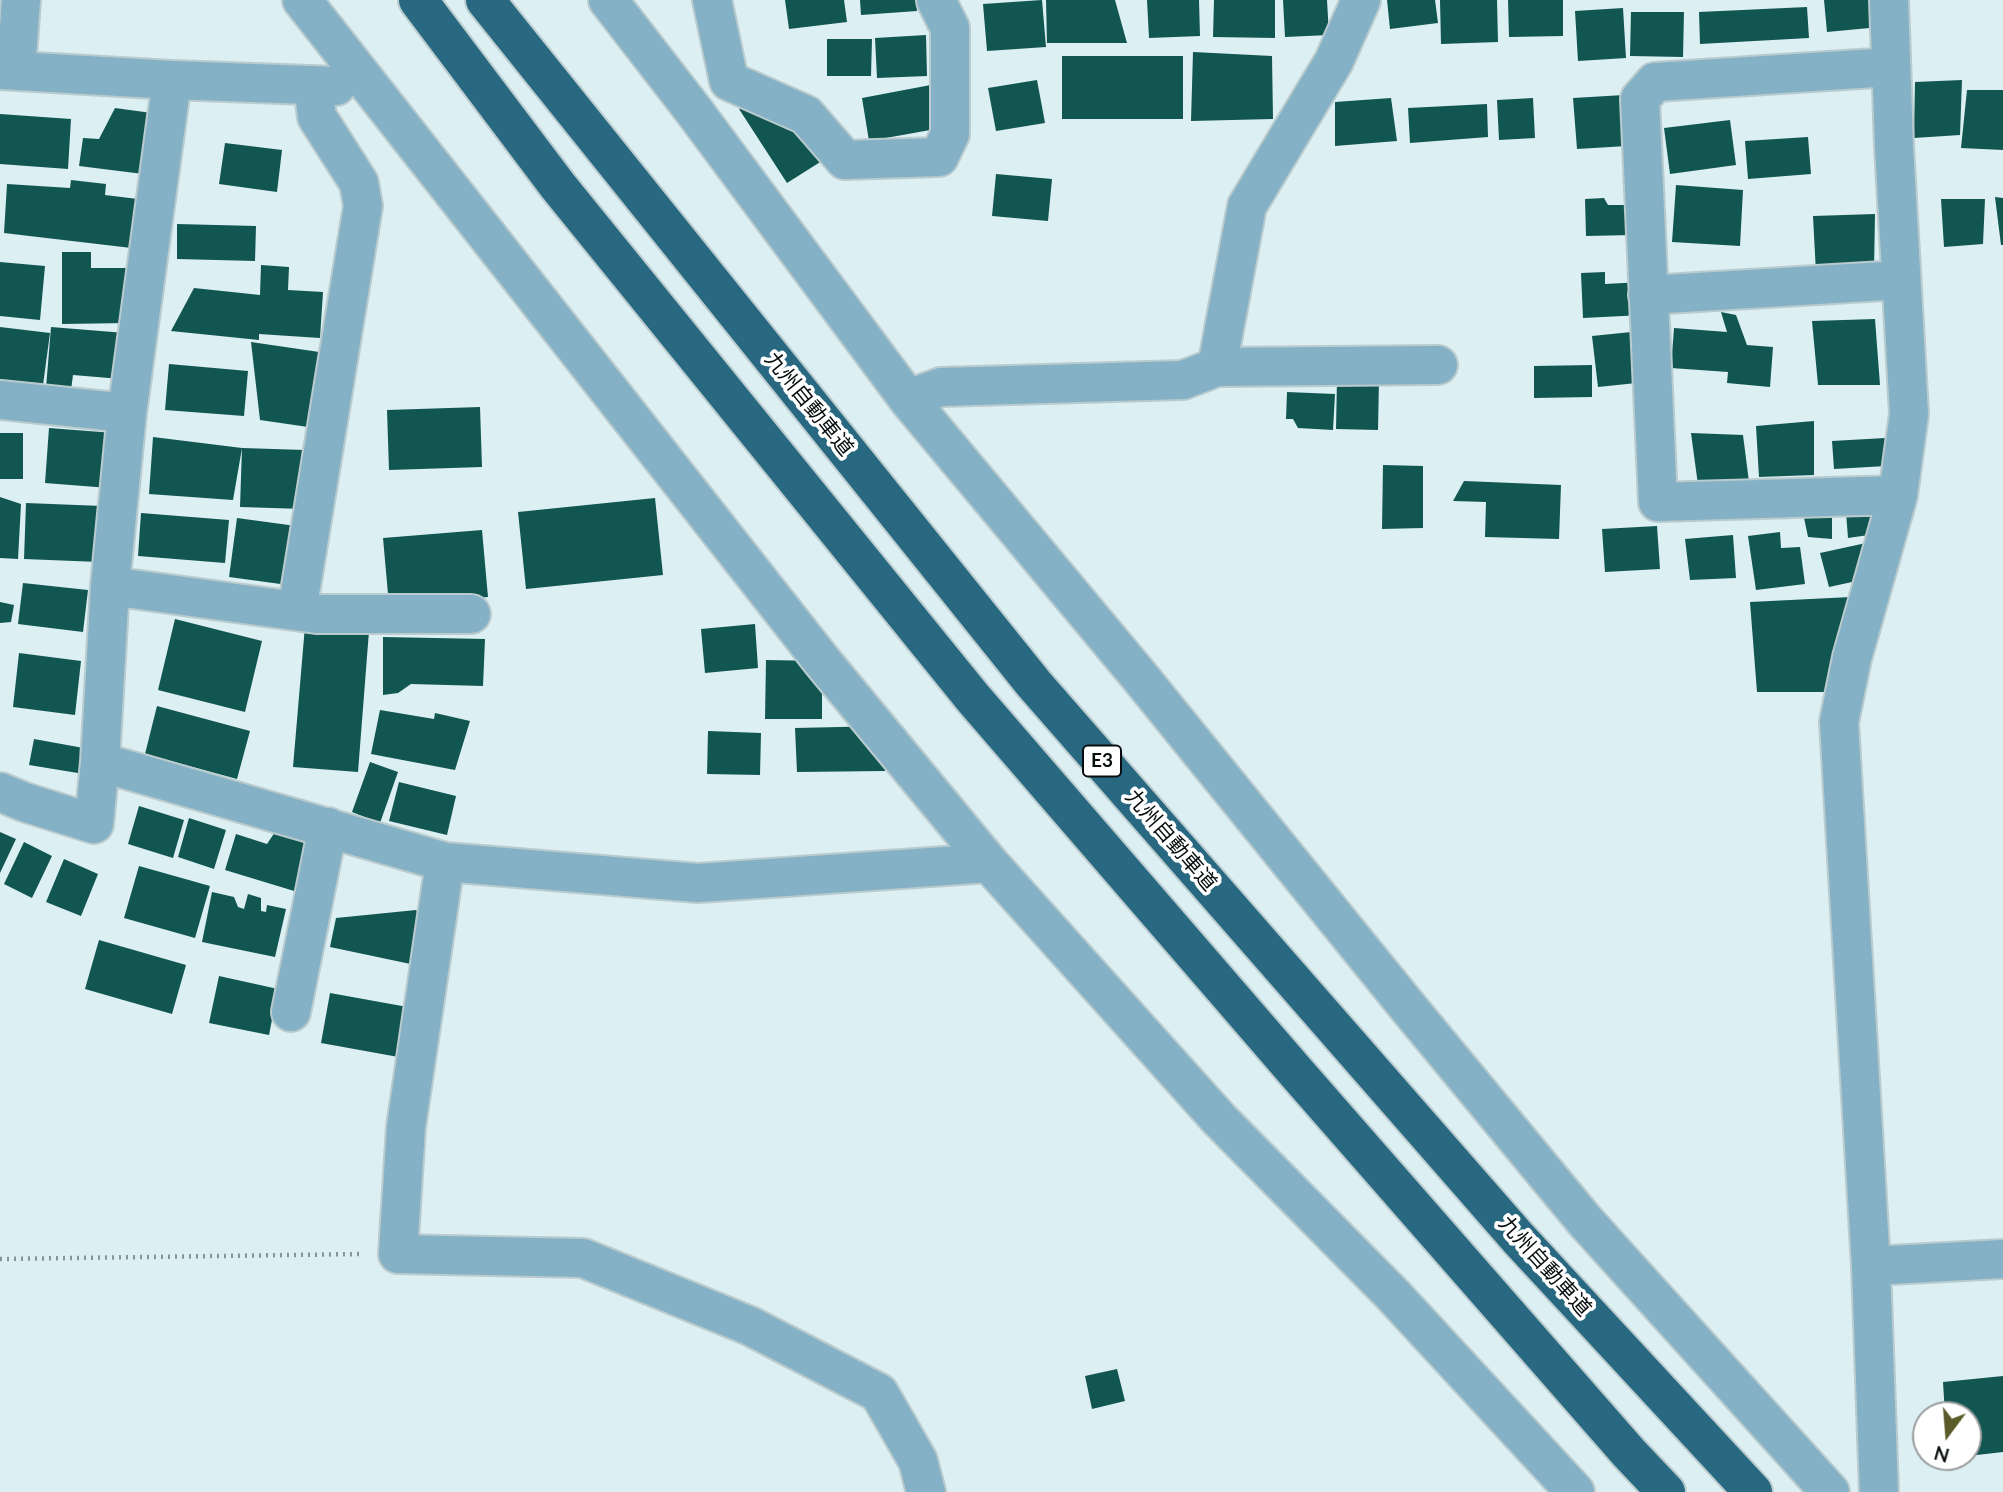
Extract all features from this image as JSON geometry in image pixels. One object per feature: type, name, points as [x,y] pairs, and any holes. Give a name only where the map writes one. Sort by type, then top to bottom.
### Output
[{"type":"highway","points":[[418,0],[558,186],[973,698],[1304,1082],[1666,1492]]},
{"type":"highway","name":"九州自動車道","points":[[485,0],[1034,684],[1518,1238],[1753,1492]]},
{"type":"street","points":[[21,0],[8,70],[370,88]]},
{"type":"street","points":[[302,0],[822,661],[989,863],[1219,1119],[1393,1295],[1575,1492]]},
{"type":"street","points":[[608,0],[694,111],[908,400],[1140,677],[1585,1221],[1830,1492]]},
{"type":"street","points":[[712,0],[729,81]]},
{"type":"street","points":[[729,81],[806,115],[845,160],[939,157],[950,134],[950,28],[936,0]]},
{"type":"street","points":[[1217,367],[1247,206],[1334,61],[1361,0]]},
{"type":"street","points":[[1879,1492],[1871,1266],[1839,722],[1852,658],[1898,495],[1909,414],[1889,0]]},
{"type":"street","points":[[1891,67],[1655,82],[1640,99],[1657,502],[1898,495]]},
{"type":"street","points":[[0,792],[94,824],[110,586],[127,413],[172,80]]},
{"type":"street","points":[[694,111],[729,81]]},
{"type":"street","points":[[297,611],[363,206],[359,183],[317,117],[313,85]]},
{"type":"street","points":[[1648,295],[1901,280]]},
{"type":"street","points":[[908,400],[941,387],[1184,380],[1217,367],[1438,365]]},
{"type":"street","points":[[0,400],[127,413]]},
{"type":"street","points":[[110,586],[317,614],[471,614]]},
{"type":"street","points":[[100,762],[445,862],[698,883],[989,863]]},
{"type":"street","points":[[290,1012],[328,827]]},
{"type":"street","points":[[445,862],[406,1127],[398,1254],[583,1258],[750,1326],[879,1393],[918,1461],[926,1492]]},
{"type":"street","points":[[1871,1266],[2003,1259]]},
{"type":"path","points":[[0,1259],[398,1254]]},
{"type":"building","points":[[785,0],[844,0],[847,22],[789,29]]},
{"type":"building","points":[[860,0],[916,0],[917,11],[861,15]]},
{"type":"building","points":[[1042,0],[1046,47],[987,51],[983,4]]},
{"type":"building","points":[[1046,0],[1115,0],[1127,43],[1047,43]]},
{"type":"building","points":[[1147,0],[1199,0],[1200,36],[1149,38]]},
{"type":"building","points":[[1214,0],[1275,0],[1275,38],[1213,37]]},
{"type":"building","points":[[1283,0],[1327,0],[1329,35],[1285,37]]},
{"type":"building","points":[[1387,0],[1435,0],[1438,23],[1390,29]]},
{"type":"building","points":[[1440,0],[1497,0],[1498,42],[1441,44]]},
{"type":"building","points":[[1508,0],[1563,0],[1563,36],[1509,37]]},
{"type":"building","points":[[1824,0],[1878,0],[1880,27],[1827,32]]},
{"type":"building","points":[[1807,7],[1809,38],[1700,44],[1699,12]]},
{"type":"building","points":[[1623,8],[1626,58],[1578,61],[1575,11]]},
{"type":"building","points":[[1631,12],[1684,12],[1683,57],[1630,56]]},
{"type":"building","points":[[926,35],[927,76],[877,78],[875,38]]},
{"type":"building","points":[[827,39],[872,39],[871,76],[827,76]]},
{"type":"building","points":[[1193,52],[1272,56],[1273,119],[1191,121]]},
{"type":"building","points":[[1062,56],[1183,56],[1183,119],[1062,119]]},
{"type":"building","points":[[1037,80],[1045,123],[996,131],[988,88]]},
{"type":"building","points":[[1962,80],[1960,135],[1914,138],[1915,82]]},
{"type":"building","points":[[936,84],[958,125],[869,141],[862,98]]},
{"type":"building","points":[[776,85],[825,159],[787,183],[739,109]]},
{"type":"building","points":[[1967,90],[2003,90],[2003,150],[1961,148]]},
{"type":"building","points":[[1624,95],[1627,146],[1577,149],[1573,98]]},
{"type":"building","points":[[1391,98],[1397,141],[1335,146],[1335,102]]},
{"type":"building","points":[[1533,98],[1535,138],[1499,140],[1497,100]]},
{"type":"building","points":[[1487,104],[1488,137],[1410,143],[1408,108]]},
{"type":"building","points":[[115,108],[159,114],[151,175],[79,166],[83,138],[99,139]]},
{"type":"building","points":[[0,114],[71,119],[68,169],[0,164]]},
{"type":"building","points":[[1730,120],[1736,165],[1670,174],[1664,128]]},
{"type":"building","points":[[1808,137],[1811,174],[1748,179],[1745,141]]},
{"type":"building","points":[[225,143],[282,150],[277,192],[219,184]]},
{"type":"building","points":[[996,174],[1052,179],[1048,221],[992,216]]},
{"type":"building","points":[[71,180],[106,184],[105,195],[146,200],[140,249],[4,233],[7,184],[70,188]]},
{"type":"building","points":[[1676,185],[1743,190],[1740,246],[1672,242]]},
{"type":"building","points":[[1995,197],[2003,198],[2003,245],[2001,245]]},
{"type":"building","points":[[1604,198],[1608,205],[1631,205],[1632,235],[1586,236],[1585,199]]},
{"type":"building","points":[[1941,199],[1985,199],[1983,244],[1944,247]]},
{"type":"building","points":[[1875,214],[1874,272],[1816,273],[1813,216]]},
{"type":"building","points":[[177,224],[256,226],[255,261],[177,259]]},
{"type":"building","points":[[62,252],[91,252],[91,268],[127,268],[128,323],[62,324]]},
{"type":"building","points":[[0,262],[45,266],[40,320],[0,316]]},
{"type":"building","points":[[261,265],[289,267],[288,290],[323,292],[320,338],[259,334],[259,340],[171,331],[194,288],[260,295]]},
{"type":"building","points":[[1605,272],[1605,284],[1642,282],[1643,315],[1583,318],[1581,273]]},
{"type":"building","points":[[1721,312],[1736,315],[1747,345],[1773,347],[1770,387],[1727,383],[1728,372],[1671,368],[1674,328],[1727,332]]},
{"type":"building","points":[[1875,319],[1880,385],[1818,385],[1812,321]]},
{"type":"building","points":[[0,327],[50,333],[43,385],[0,380]]},
{"type":"building","points":[[51,327],[125,333],[121,379],[73,375],[71,390],[46,388]]},
{"type":"building","points":[[1641,331],[1646,382],[1598,387],[1592,336]]},
{"type":"building","points":[[251,342],[326,353],[315,428],[260,420]]},
{"type":"building","points":[[169,364],[248,371],[244,416],[165,410]]},
{"type":"building","points":[[1592,365],[1592,397],[1534,398],[1534,366]]},
{"type":"building","points":[[1337,379],[1379,379],[1378,430],[1336,429]]},
{"type":"building","points":[[1287,392],[1335,394],[1333,430],[1298,428],[1293,419],[1286,419]]},
{"type":"building","points":[[480,407],[482,467],[389,470],[387,410]]},
{"type":"building","points":[[1814,421],[1814,475],[1759,477],[1756,426]]},
{"type":"building","points":[[49,428],[114,433],[109,488],[45,483]]},
{"type":"building","points":[[0,433],[23,433],[23,479],[0,479]]},
{"type":"building","points":[[1691,433],[1743,435],[1749,482],[1698,485]]},
{"type":"building","points":[[153,437],[242,448],[233,500],[149,494]]},
{"type":"building","points":[[1885,438],[1886,466],[1834,469],[1832,441]]},
{"type":"building","points":[[242,448],[305,450],[304,509],[240,507]]},
{"type":"building","points":[[1383,465],[1423,466],[1423,528],[1382,529]]},
{"type":"building","points":[[1464,481],[1561,485],[1559,539],[1485,537],[1486,502],[1453,501]]},
{"type":"building","points":[[0,497],[21,504],[18,559],[0,558]]},
{"type":"building","points":[[655,498],[663,575],[526,589],[518,512]]},
{"type":"building","points":[[26,503],[102,506],[99,562],[24,559]]},
{"type":"building","points":[[1874,508],[1876,534],[1848,538],[1846,512]]},
{"type":"building","points":[[1832,509],[1832,539],[1808,537],[1803,513]]},
{"type":"building","points":[[141,513],[229,520],[225,563],[138,556]]},
{"type":"building","points":[[237,518],[296,526],[288,585],[229,577]]},
{"type":"building","points":[[1657,526],[1660,569],[1605,572],[1602,529]]},
{"type":"building","points":[[482,530],[488,597],[389,605],[383,538]]},
{"type":"building","points":[[1780,532],[1781,548],[1800,547],[1805,584],[1756,590],[1748,536]]},
{"type":"building","points":[[1733,535],[1736,578],[1690,580],[1685,539]]},
{"type":"building","points":[[1866,543],[1875,577],[1829,587],[1820,553]]},
{"type":"building","points":[[23,583],[88,590],[83,632],[18,624]]},
{"type":"building","points":[[1851,597],[1830,692],[1757,692],[1750,602]]},
{"type":"building","points":[[0,602],[14,605],[11,622],[0,623]]},
{"type":"building","points":[[175,619],[262,641],[245,712],[158,690]]},
{"type":"building","points":[[755,624],[758,668],[705,673],[701,629]]},
{"type":"building","points":[[305,626],[369,631],[358,772],[293,767]]},
{"type":"building","points":[[383,637],[485,639],[483,686],[411,684],[398,693],[383,695]]},
{"type":"building","points":[[19,653],[81,661],[75,715],[13,707]]},
{"type":"building","points":[[766,660],[822,661],[822,719],[765,719]]},
{"type":"building","points":[[157,706],[250,731],[237,779],[145,754]]},
{"type":"building","points":[[380,710],[434,719],[435,713],[470,721],[455,770],[371,754]]},
{"type":"building","points":[[884,726],[885,771],[797,772],[795,728]]},
{"type":"building","points":[[708,731],[761,733],[760,775],[707,774]]},
{"type":"building","points":[[34,739],[89,749],[84,774],[29,765]]},
{"type":"building","points":[[370,762],[398,772],[380,823],[352,812]]},
{"type":"building","points":[[399,782],[456,796],[447,835],[389,821]]},
{"type":"building","points":[[139,806],[184,820],[173,858],[128,844]]},
{"type":"building","points":[[189,818],[226,830],[214,869],[178,857]]},
{"type":"building","points":[[0,832],[16,839],[0,873]]},
{"type":"building","points":[[275,832],[318,845],[304,894],[225,870],[236,834],[267,844]]},
{"type":"building","points":[[24,842],[52,856],[32,898],[4,884]]},
{"type":"building","points":[[64,859],[98,874],[81,916],[46,902]]},
{"type":"building","points":[[139,866],[210,886],[195,938],[124,918]]},
{"type":"building","points":[[212,892],[234,897],[238,907],[244,909],[248,894],[261,898],[261,911],[266,912],[267,905],[286,909],[275,957],[202,942]]},
{"type":"building","points":[[416,910],[429,927],[420,966],[330,947],[336,918]]},
{"type":"building","points":[[99,940],[186,965],[172,1014],[85,989]]},
{"type":"building","points":[[219,976],[278,989],[269,1035],[209,1023]]},
{"type":"building","points":[[330,993],[413,1008],[404,1058],[321,1043]]},
{"type":"building","points":[[1117,1369],[1125,1401],[1092,1409],[1085,1376]]},
{"type":"building","points":[[2003,1376],[2003,1452],[1982,1454],[1982,1401],[1944,1401],[1943,1382]]}]
